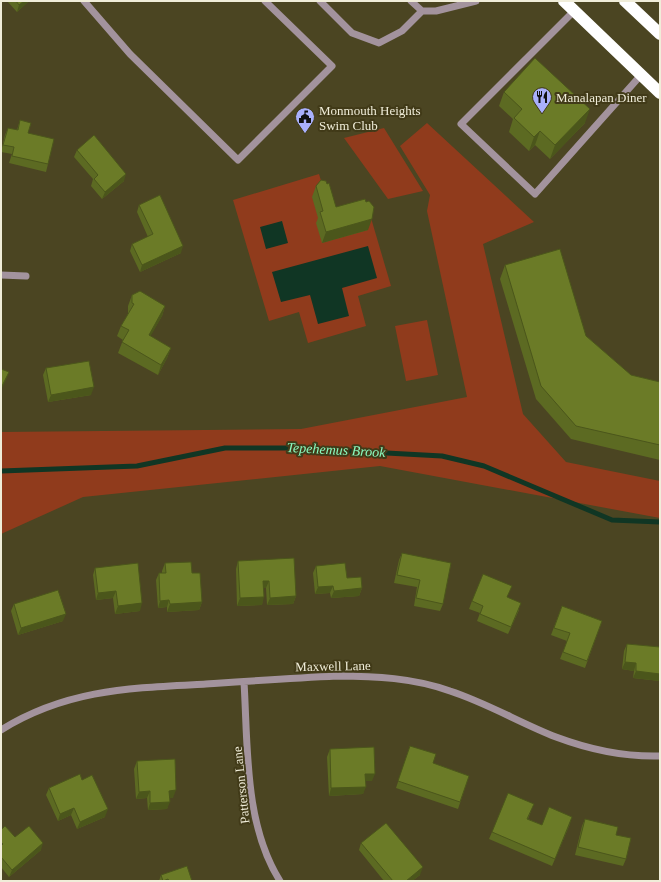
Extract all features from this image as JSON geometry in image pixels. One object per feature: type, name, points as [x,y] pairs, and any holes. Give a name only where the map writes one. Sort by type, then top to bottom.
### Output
[{"type":"highway","points":[[564,1],[660,93]]},
{"type":"highway","points":[[625,1],[660,34]]},
{"type":"street","points":[[84,1],[130,54],[238,160],[332,66],[265,1]]},
{"type":"street","points":[[320,1],[352,33],[379,43],[402,31],[422,11]]},
{"type":"street","points":[[411,1],[422,11],[436,12],[476,1]]},
{"type":"street","points":[[574,11],[460,124],[535,194],[641,75]]},
{"type":"street","points":[[1,275],[26,276]]},
{"type":"street","name":"Maxwell Lane","points":[[1,730],[38,710],[60,702],[102,692],[337,676],[367,676],[425,683],[480,702],[556,737],[580,744],[606,751],[660,756]]},
{"type":"street","name":"Patterson Lane","points":[[244,682],[254,814],[262,846],[280,881]]},
{"type":"shaded area","points":[[427,123],[534,222],[483,244],[523,414],[566,462],[660,481],[660,518],[380,466],[83,497],[1,534],[1,432],[301,429],[467,397],[427,211],[430,195],[400,146]]},
{"type":"shaded area","points":[[384,128],[423,191],[388,199],[344,138]]},
{"type":"shaded area","points":[[319,174],[332,217],[371,218],[391,286],[358,296],[366,326],[308,343],[299,312],[269,321],[233,200]]},
{"type":"shaded area","points":[[282,221],[288,243],[266,249],[260,227]]},
{"type":"shaded area","points":[[368,246],[377,278],[342,288],[349,316],[318,324],[310,295],[281,302],[272,272]]},
{"type":"shaded area","points":[[427,320],[438,375],[406,381],[395,326]]},
{"type":"building","points":[[16,1],[24,1],[19,5]]},
{"type":"building","name":"Manalapan Diner","points":[[535,58],[590,109],[555,145],[540,131],[534,137],[514,118],[522,109],[504,92]]},
{"type":"building","points":[[20,120],[31,123],[28,133],[54,139],[48,164],[12,156],[14,147],[3,145],[8,128],[18,130]]},
{"type":"building","points":[[94,135],[126,174],[105,192],[94,179],[98,175],[77,150]]},
{"type":"building","points":[[321,180],[326,181],[327,184],[329,183],[336,207],[365,199],[366,202],[369,201],[374,207],[372,219],[326,232],[320,212],[323,211],[316,186]]},
{"type":"building","points":[[160,195],[183,246],[142,265],[132,244],[153,234],[139,205]]},
{"type":"building","points":[[560,249],[586,336],[631,375],[660,382],[660,445],[576,426],[541,386],[505,265]]},
{"type":"building","points":[[140,291],[165,306],[149,335],[171,348],[161,365],[122,342],[129,330],[121,326],[134,304],[132,303],[132,295]]},
{"type":"building","points":[[89,361],[94,387],[51,395],[46,368]]},
{"type":"building","points":[[1,369],[9,372],[1,388]]},
{"type":"building","points":[[402,553],[451,563],[443,604],[416,598],[420,580],[397,575]]},
{"type":"building","points":[[294,558],[296,596],[270,598],[269,581],[263,581],[264,597],[240,598],[238,561]]},
{"type":"building","points":[[191,562],[192,573],[200,573],[202,602],[170,604],[169,600],[160,601],[159,573],[166,573],[165,563]]},
{"type":"building","points":[[138,563],[142,603],[118,606],[116,591],[98,593],[95,568]]},
{"type":"building","points":[[345,563],[347,578],[361,577],[362,588],[334,591],[333,586],[318,587],[316,566]]},
{"type":"building","points":[[483,574],[512,586],[507,597],[521,603],[511,627],[480,614],[483,606],[472,601]]},
{"type":"building","points":[[58,590],[66,614],[21,628],[14,604]]},
{"type":"building","points":[[562,606],[602,621],[587,661],[563,652],[570,633],[554,628]]},
{"type":"building","points":[[627,644],[660,647],[660,674],[636,671],[636,663],[625,662]]},
{"type":"building","points":[[410,746],[436,754],[433,763],[469,776],[460,802],[398,781]]},
{"type":"building","points":[[374,747],[375,774],[365,774],[366,787],[331,788],[330,749]]},
{"type":"building","points":[[175,759],[176,790],[169,791],[170,802],[150,803],[150,791],[139,792],[137,761]]},
{"type":"building","points":[[80,774],[82,780],[92,775],[108,809],[80,822],[74,808],[60,814],[49,788]]},
{"type":"building","points":[[508,793],[534,804],[527,819],[542,825],[549,807],[572,817],[555,859],[492,832]]},
{"type":"building","points":[[585,819],[618,827],[616,835],[631,838],[626,859],[578,847]]},
{"type":"building","points":[[386,823],[423,867],[406,881],[393,881],[361,843]]},
{"type":"building","points":[[5,826],[15,837],[29,826],[43,843],[12,870],[1,857],[1,846],[3,844],[1,842],[1,830]]},
{"type":"building","points":[[187,866],[192,881],[169,881],[168,879],[163,881],[161,875]]},
{"type":"waterway","name":"Tepehemus Brook","points":[[1,471],[137,466],[225,448],[294,448],[442,456],[484,466],[612,520],[660,522]]},
{"type":"place","name":"Manalapan Diner","points":[[542,114]]},
{"type":"place","name":"Monmouth Heights Swim Club","points":[[305,134]]}]
